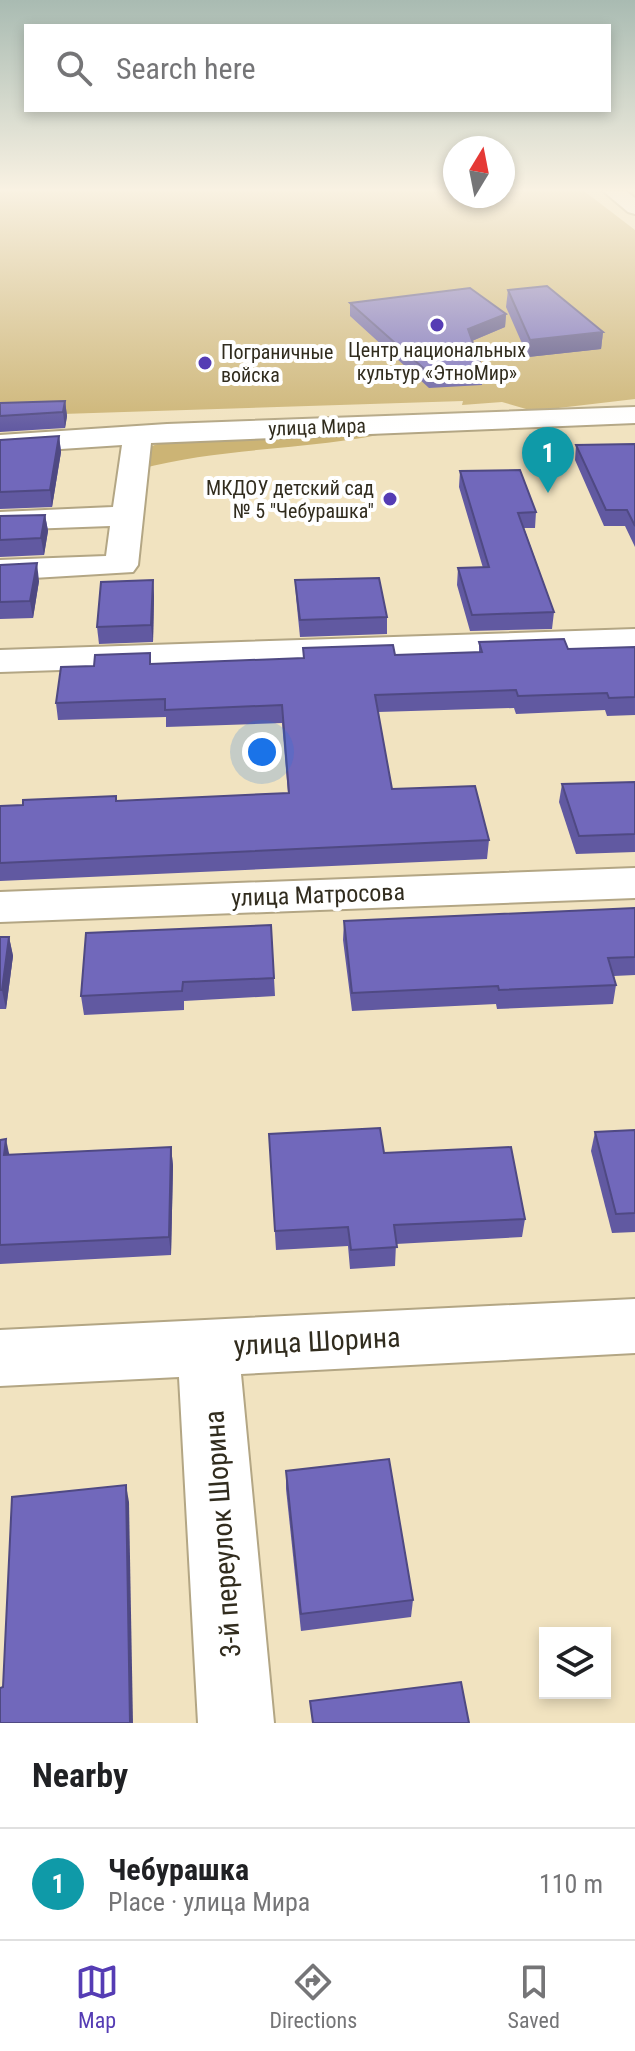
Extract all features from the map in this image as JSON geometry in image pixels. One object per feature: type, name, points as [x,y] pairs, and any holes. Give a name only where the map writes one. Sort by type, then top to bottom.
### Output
[{"type":"street","name":"улица Мира","points":[[0,444],[138,435],[635,415]]},
{"type":"street","points":[[0,570],[121,565],[138,435]]},
{"type":"street","points":[[0,521],[127,516]]},
{"type":"street","points":[[0,661],[635,640]]},
{"type":"street","name":"улица Матросова","points":[[0,907],[635,883]]},
{"type":"street","name":"улица Шорина","points":[[0,1358],[635,1326]]},
{"type":"street","name":"3-й переулок Шорина","points":[[208,1346],[236,1723]]},
{"type":"shaded area","points":[[0,271],[635,271],[635,399],[533,411],[502,402],[462,405],[463,401],[0,416]]},
{"type":"shaded area","points":[[401,430],[336,442],[205,456],[140,469],[136,453],[171,438]]},
{"type":"building","points":[[547,286],[603,332],[530,340],[508,290]]},
{"type":"building","points":[[470,288],[506,314],[468,329],[483,371],[430,374],[350,303]]},
{"type":"building","points":[[65,401],[63,412],[0,416],[0,403]]},
{"type":"building","points":[[59,436],[50,490],[0,492],[0,440]]},
{"type":"building","points":[[635,444],[635,526],[627,510],[606,510],[576,445]]},
{"type":"building","points":[[520,470],[536,512],[518,513],[554,612],[472,615],[458,568],[489,567],[460,471]]},
{"type":"building","points":[[45,515],[41,538],[0,540],[0,516]]},
{"type":"building","points":[[37,563],[30,601],[0,602],[0,565]]},
{"type":"building","points":[[379,578],[387,617],[300,620],[295,580]]},
{"type":"building","points":[[153,580],[151,625],[97,627],[101,582]]},
{"type":"building","points":[[564,639],[568,649],[635,647],[635,697],[609,698],[607,693],[518,696],[516,690],[375,695],[392,789],[475,786],[489,840],[0,863],[0,806],[23,805],[23,800],[116,796],[116,801],[289,793],[282,705],[165,710],[165,699],[56,703],[61,667],[94,666],[95,655],[150,653],[150,664],[304,658],[303,648],[393,645],[395,655],[482,652],[479,642]]},
{"type":"building","points":[[635,782],[635,834],[579,836],[562,784]]},
{"type":"building","points":[[635,908],[635,957],[608,958],[616,985],[499,990],[498,986],[352,993],[344,921]]},
{"type":"building","points":[[271,925],[274,978],[183,982],[182,991],[81,996],[86,933]]},
{"type":"building","points":[[0,937],[9,937],[2,990],[0,990]]},
{"type":"building","points":[[380,1128],[384,1153],[511,1147],[525,1219],[394,1225],[397,1247],[351,1250],[348,1227],[275,1231],[269,1134]]},
{"type":"building","points":[[635,1130],[635,1213],[616,1214],[595,1132]]},
{"type":"building","points":[[6,1139],[4,1155],[171,1147],[169,1237],[0,1245],[0,1140]]},
{"type":"building","points":[[389,1459],[413,1600],[301,1614],[286,1471]]},
{"type":"building","points":[[126,1485],[130,1723],[0,1723],[12,1497]]},
{"type":"building","points":[[461,1682],[469,1723],[313,1723],[310,1701]]},
{"type":"place","name":"Центр национальных культур «ЭтноМир»","points":[[437,325]]},
{"type":"place","name":"Пограничные войска","points":[[205,363]]},
{"type":"place","name":"Чебурашка","points":[[548,493]]},
{"type":"place","name":"МКДОУ детский сад № 5 \"Чебурашка\"","points":[[390,499]]}]
